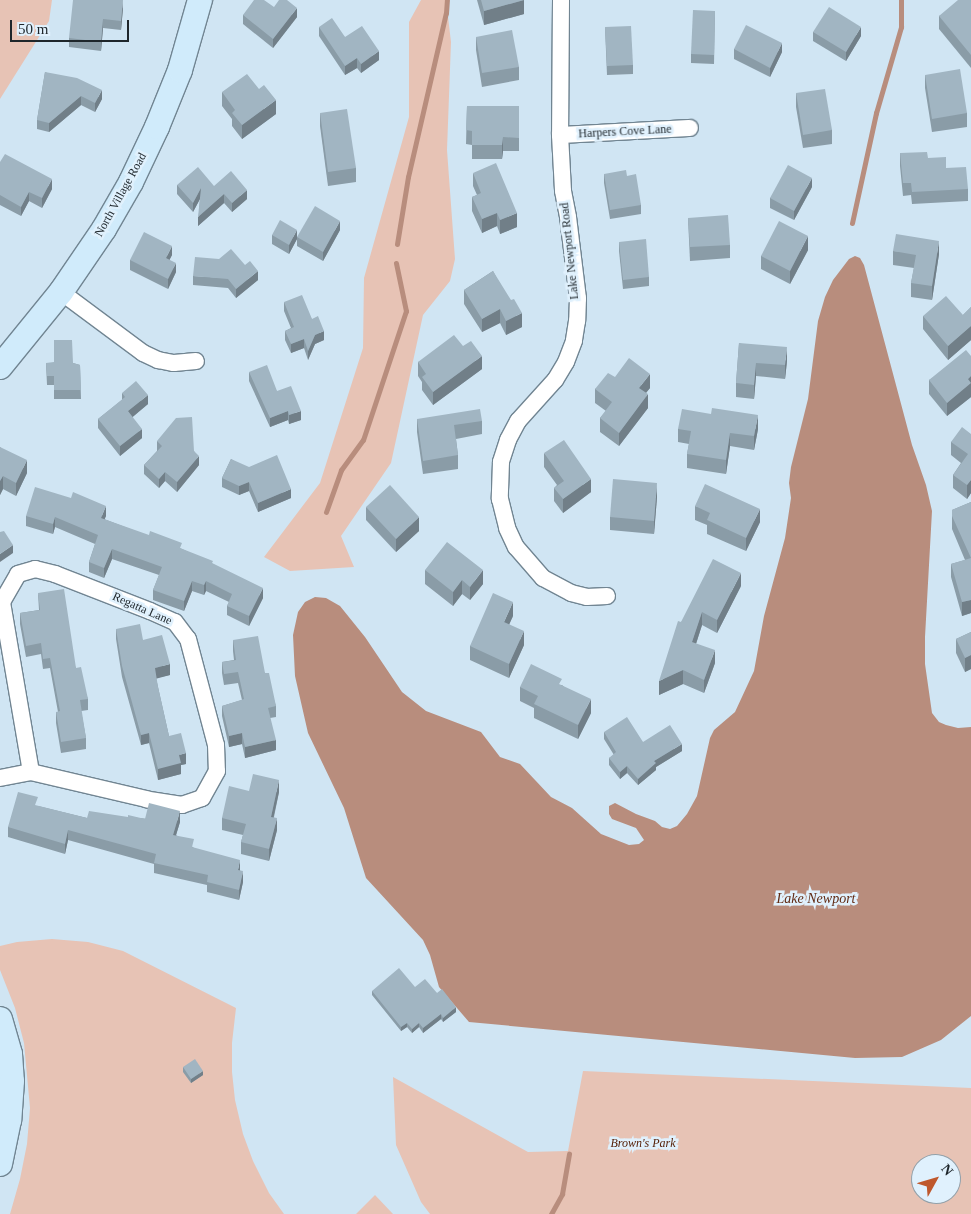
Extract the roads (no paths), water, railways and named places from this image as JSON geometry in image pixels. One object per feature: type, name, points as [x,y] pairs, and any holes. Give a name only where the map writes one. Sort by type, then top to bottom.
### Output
[{"type":"street","name":"North Village Road","points":[[0,367],[61,292],[104,229],[131,182],[157,127],[180,70],[200,0]]},
{"type":"street","name":"Lake Newport Road","points":[[561,0],[560,135],[563,191],[578,298],[574,341],[566,362],[555,380],[526,411],[508,440],[501,462],[500,499],[507,528],[516,547],[543,578],[571,593],[587,596],[607,596]]},
{"type":"street","name":"Harpers Cove Lane","points":[[560,135],[690,128]]},
{"type":"street","points":[[61,292],[143,353],[158,360],[174,363],[196,361]]},
{"type":"street","name":"Regatta Lane","points":[[0,778],[31,772],[146,800],[182,805],[202,798],[217,771],[216,745],[188,639],[175,622],[56,574],[35,569],[18,574],[2,602],[31,772]]},
{"type":"street","points":[[0,1019],[10,1054],[12,1094],[0,1164]]},
{"type":"water","name":"Lake Newport","points":[[855,256],[860,258],[864,265],[912,445],[926,485],[932,511],[925,664],[932,713],[939,722],[946,725],[958,728],[971,727],[971,1016],[941,1040],[902,1057],[855,1058],[469,1022],[439,987],[430,955],[423,940],[366,878],[344,808],[308,733],[295,676],[293,635],[298,612],[305,602],[315,597],[326,598],[340,606],[365,637],[402,692],[426,711],[481,732],[500,757],[520,764],[551,797],[572,808],[601,834],[629,845],[639,844],[644,840],[636,828],[612,819],[609,814],[609,806],[615,803],[655,821],[662,827],[670,829],[677,826],[687,814],[697,796],[710,738],[714,730],[735,712],[754,671],[764,616],[785,538],[791,498],[789,483],[791,467],[808,399],[818,321],[825,297],[833,280],[849,259]]},
{"type":"waterway","points":[[397,244],[408,177],[446,13],[447,0]]},
{"type":"waterway","points":[[852,223],[876,113],[901,27],[901,0]]},
{"type":"waterway","points":[[326,512],[341,470],[363,440],[406,311],[396,263]]},
{"type":"waterway","points":[[551,1214],[562,1194],[569,1154]]},
{"type":"park label","name":"Brown's Park","points":[[643,1144]]}]
